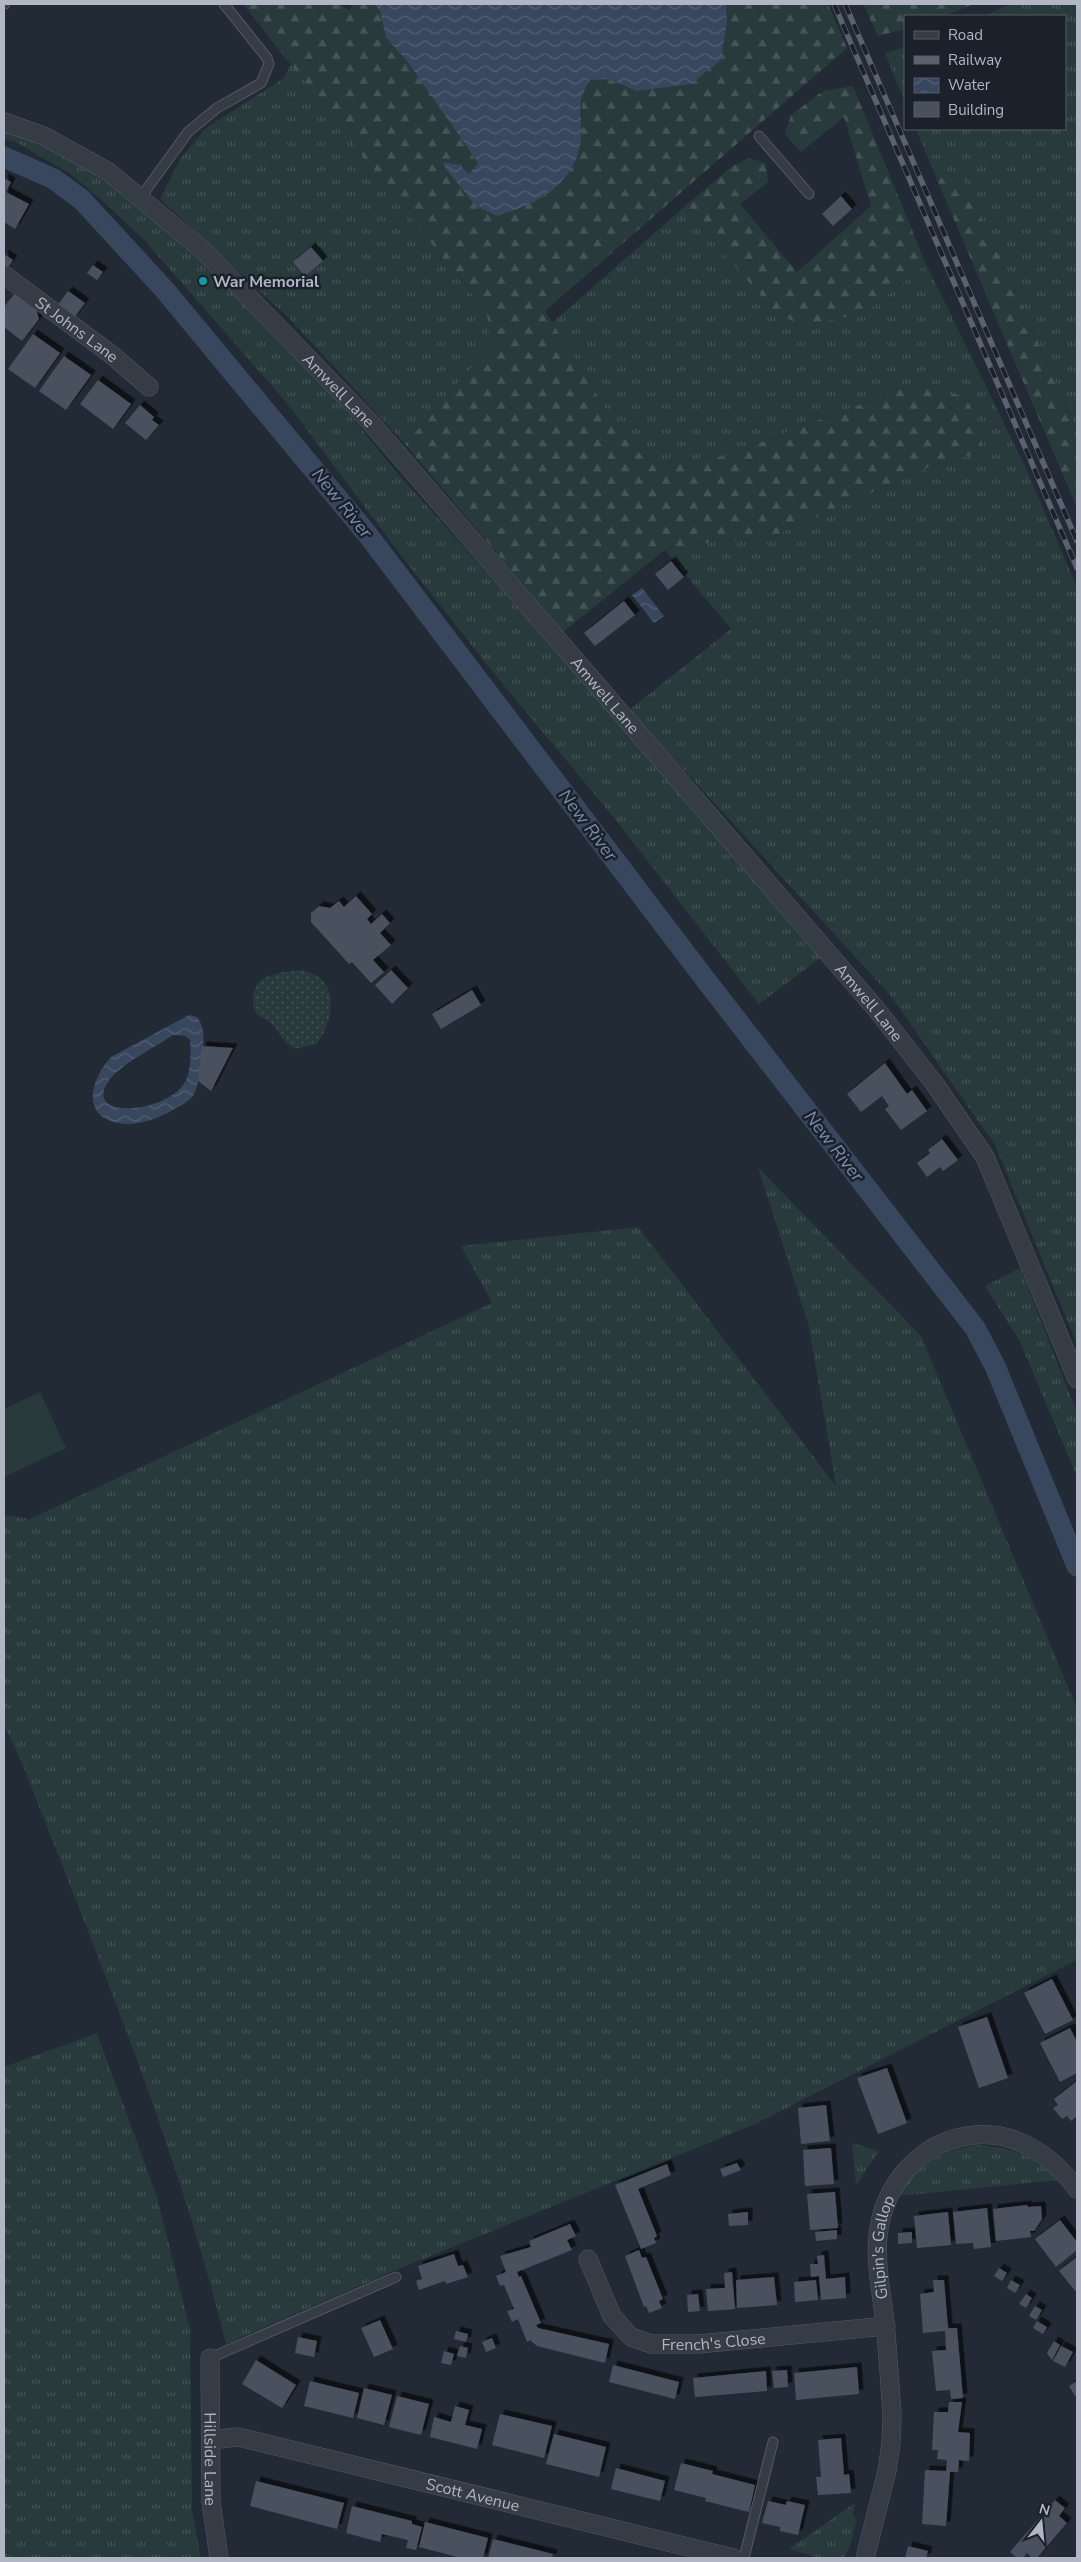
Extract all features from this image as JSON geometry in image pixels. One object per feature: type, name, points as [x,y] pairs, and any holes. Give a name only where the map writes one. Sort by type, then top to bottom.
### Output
[{"type":"street","name":"Amwell Lane","points":[[4,122],[44,136],[109,172],[206,253],[371,423],[877,1010],[934,1083],[985,1157],[1077,1379]]},
{"type":"street","name":"St Johns Lane","points":[[4,275],[112,355],[149,387]]},
{"type":"street","name":"Gilpin's Gallop","points":[[865,2558],[891,2443],[892,2415],[878,2239],[880,2220],[886,2200],[895,2184],[920,2156],[936,2146],[965,2136],[984,2134],[1015,2140],[1042,2153],[1054,2163],[1077,2189]]},
{"type":"street","name":"French's Close","points":[[588,2259],[612,2316],[631,2337],[651,2344],[699,2344],[886,2326]]},
{"type":"street","name":"Hillside Lane","points":[[210,2358],[211,2502],[219,2558]]},
{"type":"street","name":"Scott Avenue","points":[[210,2440],[237,2437],[248,2439],[733,2558]]},
{"type":"lane","points":[[141,197],[188,132],[217,108],[261,83],[265,74],[269,64],[267,58],[224,4]]},
{"type":"lane","points":[[760,136],[809,194]]},
{"type":"lane","points":[[210,2358],[396,2277]]},
{"type":"lane","points":[[744,2558],[773,2442]]},
{"type":"green space","points":[[243,4],[339,4],[349,10],[353,4],[374,4],[380,11],[386,38],[407,61],[478,163],[469,174],[446,169],[461,186],[573,164],[581,139],[582,93],[590,79],[609,79],[636,91],[727,20],[726,4],[828,4],[847,48],[545,311],[619,431],[653,463],[725,456],[908,386],[964,396],[983,428],[981,452],[931,466],[769,538],[688,544],[665,550],[563,632],[405,444],[491,346],[487,314]]},
{"type":"green space","points":[[863,4],[974,4],[946,15],[904,15],[904,29],[878,36]]},
{"type":"green space","points":[[1010,4],[1077,4],[1077,430],[1019,299],[963,181],[946,172],[938,182],[916,130],[1066,130],[1066,15],[986,15]]},
{"type":"green space","points":[[904,47],[904,100],[885,53]]},
{"type":"green space","points":[[291,63],[488,314],[491,346],[405,444],[288,317],[160,199],[180,159],[206,128],[284,78]]},
{"type":"green space","points":[[853,86],[926,264],[865,313],[802,326],[774,311],[684,207],[731,167],[749,158],[766,163],[768,182],[740,204],[797,272],[871,206],[844,117],[801,152],[785,134],[791,115],[823,91]]},
{"type":"green space","points":[[4,128],[58,151],[109,181],[170,230],[257,314],[347,412],[401,477],[566,662],[823,956],[759,1004],[615,819],[492,671],[403,558],[286,402],[144,240],[72,175],[16,142],[4,139]]},
{"type":"green space","points":[[946,172],[963,180],[1019,299],[1077,430],[1077,508],[938,182]]},
{"type":"green space","points":[[684,207],[774,311],[865,313],[926,264],[1023,462],[1077,587],[1077,1344],[995,1145],[891,996],[629,710],[731,629],[665,550],[688,544],[769,538],[931,466],[981,452],[908,386],[725,456],[653,463],[619,431],[552,323]]},
{"type":"green space","points":[[301,970],[314,974],[323,981],[331,1000],[328,1023],[317,1044],[295,1049],[285,1041],[272,1024],[256,1013],[253,998],[258,983],[270,975]]},
{"type":"green space","points":[[758,1167],[921,1336],[1077,1708],[1077,1960],[753,2125],[396,2270],[226,2344],[184,2197],[160,2125],[108,1982],[24,1768],[4,1724],[4,1515],[30,1519],[492,1303],[461,1246],[638,1227],[836,1486],[809,1327]]},
{"type":"green space","points":[[1020,1268],[1077,1412],[1077,1477],[1020,1342],[985,1286]]},
{"type":"green space","points":[[40,1392],[66,1448],[4,1477],[4,1409]]},
{"type":"green space","points":[[97,2033],[157,2197],[190,2329],[192,2511],[201,2558],[4,2558],[4,2067]]},
{"type":"green space","points":[[852,2143],[879,2151],[856,2185]]},
{"type":"green space","points":[[979,2145],[1002,2148],[1022,2154],[1041,2165],[1058,2180],[899,2196],[914,2175],[933,2160],[954,2150]]},
{"type":"green space","points":[[855,2503],[853,2515],[857,2519],[850,2546],[844,2558],[820,2558],[789,2549]]},
{"type":"water","points":[[374,4],[726,4],[727,20],[721,60],[691,84],[636,91],[609,79],[590,80],[585,88],[581,102],[581,138],[578,154],[563,180],[540,198],[497,216],[475,205],[446,169],[443,162],[459,165],[469,174],[478,163],[407,61],[386,38],[380,11]]},
{"type":"water","points":[[642,588],[664,616],[654,623],[632,595]]},
{"type":"water","points":[[189,1015],[197,1017],[202,1027],[203,1049],[198,1082],[194,1094],[183,1104],[154,1119],[121,1124],[103,1117],[96,1110],[93,1102],[95,1083],[99,1073],[111,1057]],"holes":[[[173,1035],[185,1036],[190,1040],[190,1064],[187,1078],[179,1090],[166,1099],[133,1108],[118,1108],[108,1103],[103,1095],[113,1075]]]},
{"type":"building","points":[[4,178],[11,182],[6,192],[29,204],[15,229],[4,222]]},
{"type":"building","points":[[841,196],[852,209],[833,226],[822,214]]},
{"type":"building","points":[[311,247],[323,261],[305,276],[293,262]]},
{"type":"building","points":[[4,254],[13,260],[8,267],[4,265]]},
{"type":"building","points":[[93,265],[103,272],[97,280],[87,273]]},
{"type":"building","points":[[68,291],[85,303],[73,319],[57,306]]},
{"type":"building","points":[[15,293],[36,309],[39,319],[22,341],[4,327],[4,307]]},
{"type":"building","points":[[33,334],[60,353],[35,388],[8,369]]},
{"type":"building","points":[[64,356],[91,375],[66,410],[39,391]]},
{"type":"building","points":[[98,380],[131,404],[113,429],[80,404]]},
{"type":"building","points":[[140,405],[154,417],[152,420],[159,425],[146,440],[125,423]]},
{"type":"building","points":[[671,561],[684,577],[668,590],[655,574]]},
{"type":"building","points":[[624,601],[635,615],[595,646],[584,633]]},
{"type":"building","points":[[356,896],[372,914],[367,919],[371,924],[382,914],[390,923],[380,933],[391,945],[373,960],[384,972],[371,983],[352,962],[349,964],[311,922],[311,913],[319,906],[330,908],[339,901],[344,907]]},
{"type":"building","points":[[391,970],[408,988],[392,1004],[375,985]]},
{"type":"building","points":[[472,990],[481,1005],[441,1029],[432,1014]]},
{"type":"building","points":[[202,1046],[233,1048],[211,1091],[198,1081]]},
{"type":"building","points":[[885,1063],[907,1094],[912,1090],[927,1111],[901,1130],[885,1109],[889,1106],[882,1096],[861,1112],[847,1094]]},
{"type":"building","points":[[942,1139],[958,1160],[943,1171],[940,1167],[927,1177],[917,1163],[930,1153],[928,1150]]},
{"type":"building","points":[[1052,1979],[1073,2020],[1045,2034],[1024,1993]]},
{"type":"building","points":[[987,2017],[1008,2078],[979,2088],[958,2027]]},
{"type":"building","points":[[1070,2028],[1077,2042],[1077,2073],[1060,2082],[1040,2043]]},
{"type":"building","points":[[887,2068],[907,2123],[878,2134],[857,2078]]},
{"type":"building","points":[[1077,2081],[1077,2116],[1071,2121],[1067,2116],[1062,2119],[1053,2108],[1058,2105],[1054,2099]]},
{"type":"building","points":[[826,2105],[830,2141],[801,2144],[798,2108]]},
{"type":"building","points":[[831,2148],[834,2184],[805,2186],[803,2150]]},
{"type":"building","points":[[737,2163],[741,2170],[723,2177],[720,2169]]},
{"type":"building","points":[[667,2164],[671,2175],[638,2189],[657,2236],[654,2238],[656,2243],[641,2249],[615,2185]]},
{"type":"building","points":[[835,2192],[838,2228],[810,2230],[807,2194]]},
{"type":"building","points":[[1027,2205],[1028,2207],[1041,2206],[1042,2219],[1034,2231],[1030,2231],[1031,2237],[996,2241],[993,2209]]},
{"type":"building","points":[[987,2208],[991,2247],[974,2249],[973,2243],[956,2244],[953,2212]]},
{"type":"building","points":[[748,2212],[748,2225],[729,2226],[728,2214]]},
{"type":"building","points":[[948,2212],[951,2245],[917,2248],[914,2216]]},
{"type":"building","points":[[1060,2220],[1077,2242],[1077,2250],[1056,2267],[1035,2239]]},
{"type":"building","points":[[570,2224],[576,2236],[567,2240],[572,2250],[517,2272],[519,2277],[521,2276],[541,2323],[536,2325],[538,2328],[609,2344],[605,2363],[537,2346],[530,2340],[527,2342],[518,2319],[512,2322],[507,2311],[514,2309],[504,2285],[500,2286],[496,2276],[506,2272],[500,2256],[531,2247],[529,2241]]},
{"type":"building","points":[[837,2230],[837,2239],[816,2241],[815,2232]]},
{"type":"building","points":[[912,2232],[912,2243],[898,2244],[898,2233]]},
{"type":"building","points":[[639,2250],[642,2258],[646,2257],[663,2299],[659,2301],[662,2308],[649,2313],[646,2306],[644,2307],[625,2256]]},
{"type":"building","points":[[454,2254],[458,2266],[463,2265],[468,2277],[446,2284],[445,2281],[419,2290],[416,2281],[422,2279],[418,2266]]},
{"type":"building","points":[[824,2255],[826,2279],[845,2277],[846,2298],[821,2300],[819,2276],[811,2277],[810,2264],[818,2264],[817,2256]]},
{"type":"building","points":[[1077,2257],[1077,2293],[1059,2271]]},
{"type":"building","points":[[999,2268],[1007,2273],[1002,2281],[994,2276]]},
{"type":"building","points":[[732,2272],[735,2309],[708,2311],[706,2289],[725,2288],[724,2273]]},
{"type":"building","points":[[774,2277],[777,2305],[737,2308],[736,2280]]},
{"type":"building","points":[[816,2280],[818,2300],[795,2302],[794,2282]]},
{"type":"building","points":[[933,2280],[944,2280],[948,2328],[957,2328],[963,2398],[951,2399],[950,2390],[936,2391],[932,2351],[946,2350],[945,2331],[923,2333],[920,2294],[934,2292]]},
{"type":"building","points":[[1011,2280],[1020,2285],[1015,2293],[1007,2288]]},
{"type":"building","points":[[698,2294],[700,2311],[688,2312],[687,2295]]},
{"type":"building","points":[[1026,2294],[1032,2298],[1026,2308],[1019,2304]]},
{"type":"building","points":[[1035,2306],[1042,2310],[1036,2320],[1029,2316]]},
{"type":"building","points":[[380,2320],[393,2349],[374,2357],[361,2328]]},
{"type":"building","points":[[1037,2321],[1047,2327],[1043,2334],[1033,2328]]},
{"type":"building","points":[[456,2331],[468,2334],[466,2342],[454,2339]]},
{"type":"building","points":[[298,2337],[317,2341],[314,2357],[295,2353]]},
{"type":"building","points":[[492,2338],[496,2348],[486,2352],[482,2342]]},
{"type":"building","points":[[1054,2341],[1060,2345],[1052,2360],[1047,2353]]},
{"type":"building","points":[[460,2346],[468,2348],[466,2358],[457,2356]]},
{"type":"building","points":[[1061,2346],[1073,2352],[1065,2367],[1053,2361]]},
{"type":"building","points":[[444,2351],[454,2354],[451,2365],[441,2363]]},
{"type":"building","points":[[256,2360],[296,2385],[282,2408],[242,2384]]},
{"type":"building","points":[[613,2365],[679,2382],[675,2399],[609,2382]]},
{"type":"building","points":[[857,2367],[859,2394],[796,2400],[794,2373]]},
{"type":"building","points":[[787,2370],[788,2387],[774,2388],[772,2371]]},
{"type":"building","points":[[766,2371],[767,2391],[695,2397],[693,2378]]},
{"type":"building","points":[[310,2381],[359,2393],[353,2418],[304,2406]]},
{"type":"building","points":[[1077,2381],[1077,2395],[1075,2396],[1069,2386]]},
{"type":"building","points":[[364,2388],[392,2395],[384,2425],[357,2418]]},
{"type":"building","points":[[397,2396],[429,2404],[421,2435],[389,2427]]},
{"type":"building","points":[[949,2402],[962,2402],[958,2432],[970,2433],[969,2461],[959,2460],[958,2472],[950,2472],[946,2526],[922,2524],[925,2470],[946,2471],[947,2460],[937,2459],[938,2450],[932,2450],[934,2412],[948,2412]]},
{"type":"building","points":[[455,2406],[469,2410],[465,2425],[482,2429],[477,2449],[430,2437],[434,2417],[451,2422]]},
{"type":"building","points":[[500,2414],[552,2426],[544,2458],[492,2445]]},
{"type":"building","points":[[554,2434],[606,2447],[599,2477],[546,2464]]},
{"type":"building","points":[[841,2438],[844,2475],[849,2474],[851,2493],[818,2495],[816,2477],[821,2477],[818,2440]]},
{"type":"building","points":[[681,2463],[713,2471],[712,2474],[755,2485],[749,2512],[705,2501],[706,2498],[674,2490]]},
{"type":"building","points":[[616,2468],[665,2481],[660,2501],[611,2489]]},
{"type":"building","points":[[256,2481],[344,2503],[337,2529],[250,2506]]},
{"type":"building","points":[[1055,2500],[1065,2508],[1059,2516],[1067,2523],[1037,2558],[1032,2558],[1027,2553],[1023,2558],[1017,2558],[1010,2552]]},
{"type":"building","points":[[768,2501],[786,2505],[787,2501],[805,2505],[798,2535],[780,2531],[780,2527],[762,2523]]},
{"type":"building","points":[[352,2506],[412,2521],[412,2524],[422,2527],[416,2550],[406,2548],[408,2540],[382,2534],[380,2542],[346,2533]]},
{"type":"building","points":[[425,2522],[488,2538],[483,2558],[461,2558],[419,2547]]},
{"type":"building","points":[[493,2539],[553,2554],[552,2558],[488,2558]]},
{"type":"building","points":[[908,2546],[928,2551],[926,2558],[905,2558]]},
{"type":"waterway","name":"New River","points":[[4,157],[54,179],[82,200],[164,289],[368,535],[705,979],[975,1328],[995,1366],[1077,1566]]},
{"type":"railway","points":[[834,4],[1077,568]]},
{"type":"railway","points":[[845,4],[1077,541]]},
{"type":"place","name":"War Memorial","points":[[203,281]]}]
